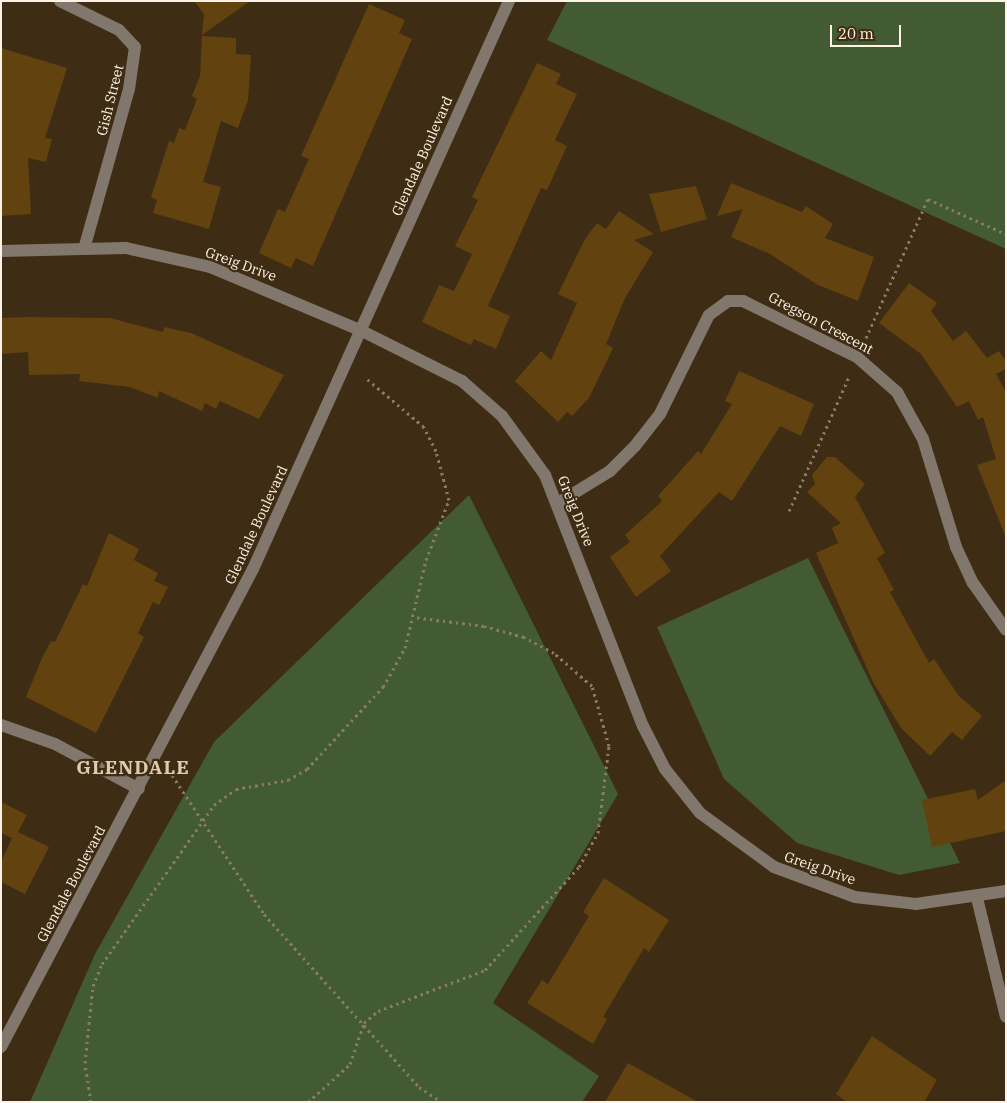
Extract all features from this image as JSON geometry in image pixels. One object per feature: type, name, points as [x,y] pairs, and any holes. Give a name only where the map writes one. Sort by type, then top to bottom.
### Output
[{"type":"street","name":"Gish Street","points":[[60,1],[119,30],[135,47],[129,90],[85,246]]},
{"type":"street","name":"Glendale Boulevard","points":[[1,1047],[139,789],[253,569],[362,331],[509,1]]},
{"type":"street","name":"Greig Drive","points":[[1,251],[85,246],[155,253],[210,267],[429,361],[485,401],[528,447],[558,503],[643,726],[666,770],[700,813],[774,867],[812,884],[856,896],[916,904],[977,898],[1006,891]]},
{"type":"street","name":"Gregson Crescent","points":[[558,503],[610,471],[635,446],[660,414],[709,315],[728,302],[742,301],[857,357],[898,392],[923,439],[956,548],[973,583],[1006,630]]},
{"type":"street","points":[[1,725],[55,744],[139,789]]},
{"type":"street","points":[[977,898],[1006,1017]]},
{"type":"path","points":[[866,338],[928,199],[1006,234]]},
{"type":"path","points":[[789,511],[849,377]]},
{"type":"path","points":[[91,1102],[85,1063],[91,998],[99,972],[200,823],[226,794],[288,780],[307,768],[383,687],[405,648],[414,617],[426,560],[448,512],[446,482],[424,427],[367,379]]},
{"type":"path","points":[[308,1102],[350,1064],[364,1023],[386,1008],[471,978],[501,955],[579,867],[598,833],[606,792],[607,729],[592,686],[576,670],[554,653],[508,631],[414,617]]},
{"type":"path","points":[[172,775],[200,823],[264,914],[364,1023],[419,1087],[442,1102]]},
{"type":"green space","points":[[567,1],[1006,1],[1006,249],[547,40]]},
{"type":"green space","points":[[469,495],[618,794],[493,1003],[599,1076],[582,1102],[30,1102],[95,954],[214,742]]},
{"type":"green space","points":[[808,558],[960,863],[899,875],[797,843],[724,779],[657,627]]},
{"type":"building","points":[[194,1],[250,1],[202,35],[204,14]]},
{"type":"building","points":[[369,4],[405,20],[399,33],[412,39],[313,266],[296,258],[291,268],[259,253],[278,209],[285,212],[309,159],[301,156]]},
{"type":"building","points":[[202,36],[236,38],[236,54],[251,55],[248,100],[238,128],[221,121],[203,182],[221,187],[209,229],[153,213],[157,200],[151,197],[169,141],[174,143],[179,128],[185,130],[197,99],[192,96],[200,76]]},
{"type":"building","points":[[1,48],[67,68],[45,138],[52,139],[46,162],[28,158],[31,214],[1,216]]},
{"type":"building","points":[[537,63],[561,74],[556,84],[577,94],[555,140],[567,146],[547,190],[541,188],[488,306],[510,316],[496,349],[474,339],[471,345],[422,322],[439,285],[454,291],[472,254],[455,246],[478,200],[472,197]]},
{"type":"building","points":[[731,183],[802,212],[806,206],[833,224],[825,238],[874,257],[858,301],[818,285],[770,254],[731,237],[743,209],[717,216]]},
{"type":"building","points":[[696,186],[707,219],[661,232],[649,194]]},
{"type":"building","points":[[619,211],[654,234],[634,240],[653,252],[625,298],[606,344],[613,348],[589,398],[572,416],[567,412],[558,422],[515,381],[541,351],[551,360],[577,303],[558,294],[585,239],[597,223],[606,229]]},
{"type":"building","points":[[909,283],[937,303],[931,311],[953,341],[966,331],[987,358],[999,351],[1006,361],[1006,369],[996,374],[1006,392],[1006,538],[977,465],[996,459],[983,417],[978,420],[969,401],[957,407],[921,354],[879,323]]},
{"type":"building","points":[[1,318],[110,318],[163,332],[164,327],[191,333],[284,375],[259,419],[220,401],[216,409],[205,403],[202,411],[159,391],[158,398],[130,387],[79,381],[80,374],[29,375],[28,352],[1,354]]},
{"type":"building","points":[[739,371],[814,404],[801,436],[780,426],[732,501],[719,492],[660,556],[671,571],[636,597],[610,557],[630,542],[625,535],[662,501],[658,496],[698,451],[701,454],[732,404],[725,401]]},
{"type":"building","points":[[827,457],[835,457],[865,484],[855,497],[885,553],[877,558],[894,590],[890,592],[929,663],[934,659],[958,695],[982,716],[962,740],[952,732],[930,756],[901,728],[873,682],[816,553],[838,543],[832,528],[841,523],[807,492],[815,484],[812,475]]},
{"type":"building","points":[[109,533],[139,549],[134,560],[158,573],[154,581],[168,587],[159,605],[153,602],[138,633],[144,637],[96,733],[26,697],[51,641],[55,642],[83,584],[87,586]]},
{"type":"building","points":[[1006,780],[1006,831],[932,847],[922,800],[975,789],[978,800]]},
{"type":"building","points":[[1,802],[27,815],[18,832],[49,847],[25,894],[1,882],[1,862],[12,838],[1,833]]},
{"type":"building","points":[[604,878],[669,920],[649,952],[644,948],[603,1017],[607,1019],[593,1044],[527,1003],[542,980],[548,984],[589,916],[583,912]]},
{"type":"building","points":[[872,1036],[937,1080],[924,1102],[847,1102],[836,1094]]},
{"type":"building","points":[[628,1063],[698,1102],[605,1102]]},
{"type":"district","name":"GLENDALE","points":[[133,768]]}]
